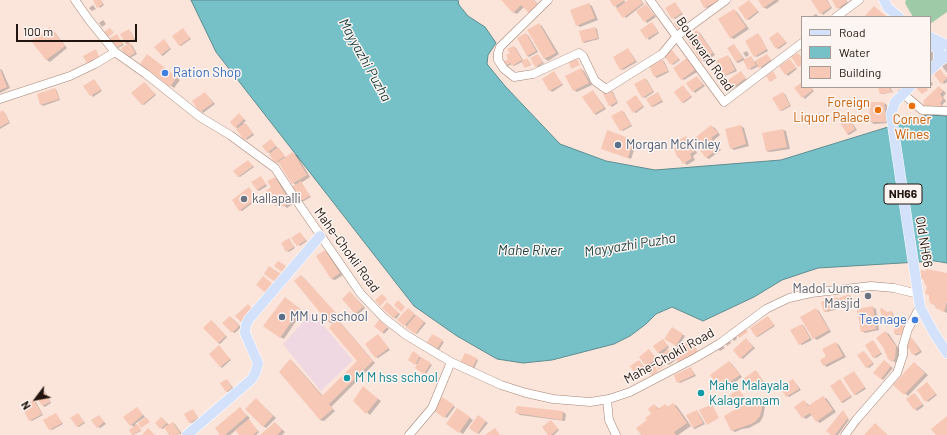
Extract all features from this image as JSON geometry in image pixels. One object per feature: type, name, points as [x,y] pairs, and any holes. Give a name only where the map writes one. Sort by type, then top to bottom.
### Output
[{"type":"main road","points":[[884,0],[888,8],[899,16]]},
{"type":"main road","points":[[931,37],[947,45]]},
{"type":"main road","points":[[931,43],[939,51],[940,56],[934,66]]},
{"type":"main road","points":[[934,66],[947,55]]},
{"type":"main road","name":"Old NH66","points":[[906,90],[895,102],[891,114],[920,307],[947,353]]},
{"type":"main road","points":[[187,435],[252,379],[258,363],[245,333],[246,325],[249,319],[320,236]]},
{"type":"street","name":"Mahe-Chokli Road","points":[[76,0],[114,52],[146,74],[200,117],[230,135],[275,168],[361,294],[384,318],[406,335],[451,362],[501,385],[526,393],[571,401],[590,402],[607,400],[630,392],[695,358],[719,344],[766,310],[789,298],[819,292],[871,286],[894,288],[918,294]]},
{"type":"street","points":[[548,0],[500,47],[498,52],[498,60],[504,69],[514,77],[533,74],[579,53],[583,56],[595,81],[606,89],[662,54],[677,36],[726,0]]},
{"type":"street","name":"Boulevard Road","points":[[650,0],[724,102],[801,44]]},
{"type":"street","points":[[837,16],[859,0]]},
{"type":"street","points":[[0,99],[70,76],[95,64],[114,52]]},
{"type":"street","points":[[906,90],[922,110],[947,111]]},
{"type":"street","points":[[845,435],[856,420],[897,373],[903,355],[908,329],[920,307]]},
{"type":"street","points":[[409,435],[432,408],[451,362]]},
{"type":"street","points":[[607,400],[609,420],[616,435]]},
{"type":"shaded area","points":[[312,312],[353,360],[321,391],[283,344]]},
{"type":"green space","points":[[906,0],[947,0],[947,12],[931,23],[931,16],[912,16],[905,3]]},
{"type":"water","name":"Mahe River","points":[[191,0],[458,0],[459,5],[468,16],[485,27],[496,43],[488,55],[487,64],[505,86],[560,144],[606,161],[655,170],[781,160],[927,115],[947,116],[947,263],[935,261],[818,268],[782,280],[754,297],[703,321],[672,307],[656,314],[630,336],[614,344],[552,360],[523,363],[497,359],[457,336],[414,306],[216,52]]},
{"type":"building","points":[[93,0],[101,0],[103,4],[97,8]]},
{"type":"building","points":[[501,0],[534,0],[538,5],[529,13],[521,5],[513,13]]},
{"type":"building","points":[[625,0],[614,7],[610,1]]},
{"type":"building","points":[[628,0],[640,0],[643,3],[623,18],[616,9]]},
{"type":"building","points":[[700,0],[720,0],[704,8]]},
{"type":"building","points":[[749,0],[758,11],[746,20],[738,8]]},
{"type":"building","points":[[758,0],[775,0],[763,8]]},
{"type":"building","points":[[811,0],[826,0],[831,7],[820,14]]},
{"type":"building","points":[[832,0],[845,0],[847,2],[837,9]]},
{"type":"building","points":[[675,2],[682,13],[672,19],[665,8]]},
{"type":"building","points":[[589,3],[595,18],[576,26],[570,10]]},
{"type":"building","points":[[646,4],[654,15],[644,22],[636,11]]},
{"type":"building","points":[[874,6],[886,16],[865,16]]},
{"type":"building","points":[[734,9],[746,27],[730,38],[718,19]]},
{"type":"building","points":[[683,15],[689,23],[679,30],[674,23]]},
{"type":"building","points":[[652,22],[658,32],[646,39],[640,30]]},
{"type":"building","points":[[539,23],[556,53],[544,59],[527,30]]},
{"type":"building","points":[[50,27],[65,46],[46,60],[31,41]]},
{"type":"building","points":[[595,27],[598,38],[582,42],[579,31]]},
{"type":"building","points":[[110,28],[114,33],[108,37],[104,32]]},
{"type":"building","points":[[183,28],[190,38],[179,46],[172,36]]},
{"type":"building","points":[[129,29],[134,39],[125,43],[120,34]]},
{"type":"building","points":[[697,30],[713,53],[701,61],[686,38]]},
{"type":"building","points":[[778,32],[786,42],[776,49],[769,38]]},
{"type":"building","points":[[526,33],[536,51],[527,56],[517,38]]},
{"type":"building","points":[[758,33],[767,49],[754,57],[745,41]]},
{"type":"building","points":[[117,34],[123,44],[115,48],[110,38]]},
{"type":"building","points":[[164,39],[170,48],[161,55],[154,47]]},
{"type":"building","points":[[130,43],[135,53],[127,58],[121,48]]},
{"type":"building","points":[[734,44],[743,58],[736,62],[727,48]]},
{"type":"building","points":[[514,46],[522,60],[512,66],[510,63],[505,66],[503,62],[508,59],[506,55],[510,53],[507,49]]},
{"type":"building","points":[[628,48],[635,61],[620,70],[613,57]]},
{"type":"building","points":[[96,49],[100,59],[88,65],[83,56]]},
{"type":"building","points":[[672,50],[679,59],[671,65],[664,56]]},
{"type":"building","points":[[798,53],[801,57],[801,66],[798,67],[791,57]]},
{"type":"building","points":[[147,54],[177,77],[170,87],[140,64]]},
{"type":"building","points":[[538,54],[543,62],[535,67],[530,58]]},
{"type":"building","points":[[767,54],[771,60],[759,68],[755,61]]},
{"type":"building","points":[[728,55],[735,70],[723,76],[715,61]]},
{"type":"building","points":[[751,56],[756,65],[748,70],[743,60]]},
{"type":"building","points":[[527,58],[531,64],[525,68],[521,62]]},
{"type":"building","points":[[687,58],[695,70],[681,80],[673,68]]},
{"type":"building","points":[[577,59],[580,65],[571,69],[569,62]]},
{"type":"building","points":[[662,59],[668,71],[654,77],[649,66]]},
{"type":"building","points":[[790,59],[796,68],[785,75],[779,66]]},
{"type":"building","points":[[581,68],[589,83],[573,91],[565,76]]},
{"type":"building","points":[[0,69],[7,87],[0,90]]},
{"type":"building","points":[[940,69],[947,78],[941,84],[934,74]]},
{"type":"building","points":[[554,71],[562,84],[549,91],[542,79]]},
{"type":"building","points":[[741,71],[746,78],[726,92],[721,85]]},
{"type":"building","points":[[773,71],[777,78],[770,82],[766,76]]},
{"type":"building","points":[[697,76],[703,85],[692,92],[686,83]]},
{"type":"building","points":[[645,78],[653,91],[642,98],[634,84]]},
{"type":"building","points":[[94,79],[101,90],[90,96],[83,86]]},
{"type":"building","points":[[144,82],[155,94],[142,105],[131,93]]},
{"type":"building","points":[[801,83],[801,88],[812,88],[813,90],[802,98],[794,88]]},
{"type":"building","points":[[683,85],[691,96],[682,103],[674,92]]},
{"type":"building","points":[[939,86],[943,91],[940,94],[943,99],[940,103],[942,106],[941,110],[923,107],[924,100]]},
{"type":"building","points":[[55,88],[59,99],[40,105],[37,94]]},
{"type":"building","points":[[878,88],[890,88],[892,92],[880,94]]},
{"type":"building","points":[[927,88],[928,90],[922,94],[917,89]]},
{"type":"building","points":[[593,90],[604,108],[594,114],[582,97]]},
{"type":"building","points":[[611,90],[617,102],[609,106],[603,94]]},
{"type":"building","points":[[205,92],[213,103],[200,112],[192,101]]},
{"type":"building","points":[[658,92],[662,100],[651,107],[646,99]]},
{"type":"building","points":[[783,92],[790,105],[780,111],[772,98]]},
{"type":"building","points":[[636,95],[643,106],[633,113],[626,102]]},
{"type":"building","points":[[869,102],[884,102],[886,122],[870,122]]},
{"type":"building","points":[[3,110],[9,122],[0,127],[0,112]]},
{"type":"building","points":[[622,110],[631,125],[620,131],[611,116]]},
{"type":"building","points":[[239,113],[244,119],[235,128],[230,122]]},
{"type":"building","points":[[847,114],[855,129],[847,134],[838,119]]},
{"type":"building","points":[[245,123],[253,133],[244,140],[236,129]]},
{"type":"building","points":[[711,125],[718,133],[711,138],[719,148],[706,158],[692,140]]},
{"type":"building","points":[[741,125],[746,144],[730,149],[725,129]]},
{"type":"building","points":[[783,129],[787,147],[766,151],[762,133]]},
{"type":"building","points":[[607,130],[634,140],[628,158],[601,149]]},
{"type":"building","points":[[686,136],[695,151],[690,154],[692,158],[683,164],[678,156],[677,157],[674,148],[679,145],[677,141]]},
{"type":"building","points":[[271,139],[276,146],[267,153],[262,146]]},
{"type":"building","points":[[278,147],[285,156],[275,163],[269,154]]},
{"type":"building","points":[[293,152],[307,175],[292,184],[278,162]]},
{"type":"building","points":[[248,160],[253,166],[238,177],[233,171]]},
{"type":"building","points":[[261,176],[266,184],[257,190],[251,182]]},
{"type":"building","points":[[275,177],[290,202],[283,207],[280,203],[275,206],[266,191],[271,187],[267,181]]},
{"type":"building","points":[[301,181],[310,196],[299,202],[290,188]]},
{"type":"building","name":"kallapalli","points":[[249,187],[257,198],[239,211],[232,200]]},
{"type":"building","points":[[300,232],[306,240],[297,246],[291,238]]},
{"type":"building","points":[[289,238],[294,247],[286,252],[281,243]]},
{"type":"building","points":[[325,250],[340,273],[331,279],[316,256]]},
{"type":"building","points":[[278,261],[286,266],[282,272],[274,266]]},
{"type":"building","points":[[269,266],[281,274],[275,282],[264,274]]},
{"type":"building","points":[[926,269],[947,273],[947,302],[944,312],[935,308],[936,305],[931,304],[929,295],[925,294],[927,286],[925,285],[924,280],[919,278],[921,270],[926,271]]},
{"type":"building","points":[[301,275],[337,314],[328,322],[294,281]]},
{"type":"building","points":[[263,276],[274,285],[267,294],[256,285]]},
{"type":"building","points":[[350,291],[363,307],[355,314],[342,299]]},
{"type":"building","points":[[382,294],[387,299],[380,306],[375,300]]},
{"type":"building","points":[[849,294],[853,302],[843,306],[839,298]]},
{"type":"building","name":"MM u p school","points":[[285,297],[300,309],[280,338],[263,326]]},
{"type":"building","points":[[837,297],[840,307],[824,312],[821,302]]},
{"type":"building","points":[[398,300],[405,307],[401,312],[394,305]]},
{"type":"building","points":[[387,302],[399,313],[393,318],[382,308]]},
{"type":"building","points":[[248,304],[253,310],[241,322],[235,316]]},
{"type":"building","points":[[873,306],[876,329],[861,332],[857,309]]},
{"type":"building","points":[[408,308],[415,314],[404,326],[397,320]]},
{"type":"building","points":[[816,308],[829,330],[813,339],[800,317]]},
{"type":"building","points":[[882,308],[887,312],[892,311],[893,323],[883,321],[880,309]]},
{"type":"building","points":[[416,315],[424,322],[415,334],[406,327]]},
{"type":"building","points":[[230,316],[239,326],[232,333],[222,323]]},
{"type":"building","points":[[768,316],[774,325],[756,337],[750,328]]},
{"type":"building","points":[[895,317],[905,318],[904,335],[894,334]]},
{"type":"building","points":[[336,318],[373,361],[329,404],[333,409],[320,420],[279,372],[290,359],[322,396],[357,361],[329,328]]},
{"type":"building","points":[[211,320],[226,336],[218,343],[203,328]]},
{"type":"building","points":[[379,320],[387,327],[382,333],[374,326]]},
{"type":"building","points":[[802,324],[810,338],[799,345],[790,330]]},
{"type":"building","points":[[672,327],[683,334],[676,346],[664,339]]},
{"type":"building","points":[[745,328],[748,332],[739,338],[736,334]]},
{"type":"building","points":[[885,331],[896,346],[895,358],[892,362],[888,359],[883,347],[876,338]]},
{"type":"building","points":[[378,334],[389,348],[375,358],[365,344]]},
{"type":"building","points":[[432,334],[443,340],[436,350],[426,344]]},
{"type":"building","points":[[908,337],[912,338],[920,351],[913,355],[910,349],[905,348]]},
{"type":"building","points":[[746,338],[753,347],[740,359],[733,350]]},
{"type":"building","points":[[663,339],[668,346],[658,353],[653,346]]},
{"type":"building","points":[[691,340],[698,351],[678,362],[671,351]]},
{"type":"building","points":[[873,340],[881,353],[873,358],[865,345]]},
{"type":"building","points":[[836,342],[843,356],[823,366],[820,360],[826,356],[822,349]]},
{"type":"building","points":[[219,345],[230,359],[220,367],[209,354]]},
{"type":"building","points":[[649,349],[656,359],[646,366],[639,357]]},
{"type":"building","points":[[668,349],[675,359],[666,365],[660,355]]},
{"type":"building","points":[[413,351],[420,356],[415,365],[408,360]]},
{"type":"building","points":[[864,351],[873,363],[866,368],[857,355]]},
{"type":"building","points":[[465,353],[477,358],[472,369],[460,363]]},
{"type":"building","points":[[421,357],[431,363],[424,374],[415,368]]},
{"type":"building","points":[[639,360],[644,367],[635,374],[630,366]]},
{"type":"building","points":[[884,360],[891,366],[881,379],[873,373]]},
{"type":"building","points":[[663,361],[665,365],[659,370],[656,366]]},
{"type":"building","points":[[729,361],[740,375],[720,389],[710,375]]},
{"type":"building","points":[[914,362],[925,373],[904,395],[893,385]]},
{"type":"building","points":[[653,364],[658,371],[652,376],[647,369]]},
{"type":"building","points":[[691,367],[694,375],[677,383],[674,375]]},
{"type":"building","points":[[756,370],[763,381],[750,389],[743,379]]},
{"type":"building","points":[[854,371],[865,387],[854,395],[843,378]]},
{"type":"building","points":[[227,379],[232,388],[226,392],[220,383]]},
{"type":"building","points":[[793,379],[799,389],[786,397],[780,387]]},
{"type":"building","points":[[840,379],[851,396],[841,402],[830,386]]},
{"type":"building","points":[[927,382],[936,394],[925,402],[917,390]]},
{"type":"building","points":[[363,386],[378,399],[366,414],[353,401]]},
{"type":"building","points":[[738,389],[744,396],[734,404],[728,397]]},
{"type":"building","points":[[44,391],[50,402],[42,406],[36,395]]},
{"type":"building","points":[[914,393],[923,404],[914,410],[906,399]]},
{"type":"building","points":[[823,396],[833,410],[816,422],[810,413],[802,418],[794,407],[804,400],[808,406]]},
{"type":"building","points":[[442,397],[454,405],[444,418],[433,410]]},
{"type":"building","points":[[256,398],[273,416],[263,427],[245,409]]},
{"type":"building","points":[[34,400],[42,414],[29,421],[22,407]]},
{"type":"building","points":[[748,401],[761,402],[762,408],[760,416],[751,424],[731,431],[724,416],[736,409],[739,405]]},
{"type":"building","points":[[673,403],[687,423],[674,432],[676,435],[641,435],[636,428],[647,420],[645,418],[651,414],[648,409],[654,404],[658,409],[665,404],[667,407]]},
{"type":"building","points":[[712,404],[719,418],[707,425],[699,410]]},
{"type":"building","points":[[517,406],[563,411],[562,420],[515,413]]},
{"type":"building","points":[[137,407],[143,415],[130,426],[123,417]]},
{"type":"building","points":[[240,407],[247,416],[225,435],[220,435],[215,428]]},
{"type":"building","points":[[457,408],[470,417],[459,433],[446,424]]},
{"type":"building","points":[[193,409],[198,418],[189,423],[184,414]]},
{"type":"building","points":[[697,410],[703,423],[693,428],[686,415]]},
{"type":"building","points":[[843,410],[848,418],[835,435],[831,435],[826,431]]},
{"type":"building","points":[[56,413],[62,423],[49,430],[43,420]]},
{"type":"building","points":[[78,413],[84,422],[77,427],[70,418]]},
{"type":"building","points":[[99,415],[104,422],[97,428],[91,420]]},
{"type":"building","points":[[478,415],[486,421],[477,434],[469,428]]},
{"type":"building","points":[[947,416],[947,435],[936,435],[931,429]]},
{"type":"building","points":[[146,417],[150,422],[141,428],[138,423]]},
{"type":"building","points":[[161,417],[167,423],[160,429],[155,423]]},
{"type":"building","points":[[249,419],[258,431],[253,435],[239,435],[235,430]]},
{"type":"building","points":[[551,420],[558,429],[551,435],[548,435],[542,427]]},
{"type":"building","points":[[173,422],[180,433],[177,435],[169,435],[164,427]]},
{"type":"building","points":[[275,422],[282,430],[277,435],[260,435]]},
{"type":"building","points":[[875,423],[888,435],[864,435]]},
{"type":"building","points":[[137,424],[141,430],[132,435],[129,430]]},
{"type":"building","points":[[148,428],[155,435],[142,435]]},
{"type":"building","points":[[495,428],[500,435],[485,435]]},
{"type":"place","name":"Ration Shop","points":[[165,73]]},
{"type":"place","name":"Corner Wines","points":[[912,106]]},
{"type":"place","name":"Foreign Liquor Palace","points":[[878,110]]},
{"type":"place","name":"Morgan McKinley","points":[[618,145]]},
{"type":"place","name":"kallapalli","points":[[244,199]]},
{"type":"place","name":"Madol Juma Masjid","points":[[868,296]]},
{"type":"place","name":"MM u p school","points":[[282,317]]},
{"type":"place","name":"Teenage","points":[[915,320]]},
{"type":"place","name":"M M hss school","points":[[347,378]]},
{"type":"place","name":"Mahe Malayala Kalagramam","points":[[701,393]]},
{"type":"water label","name":"Mayyazhi Puzha","points":[[365,60]]},
{"type":"water label","name":"Mayyazhi Puzha","points":[[630,245]]}]
